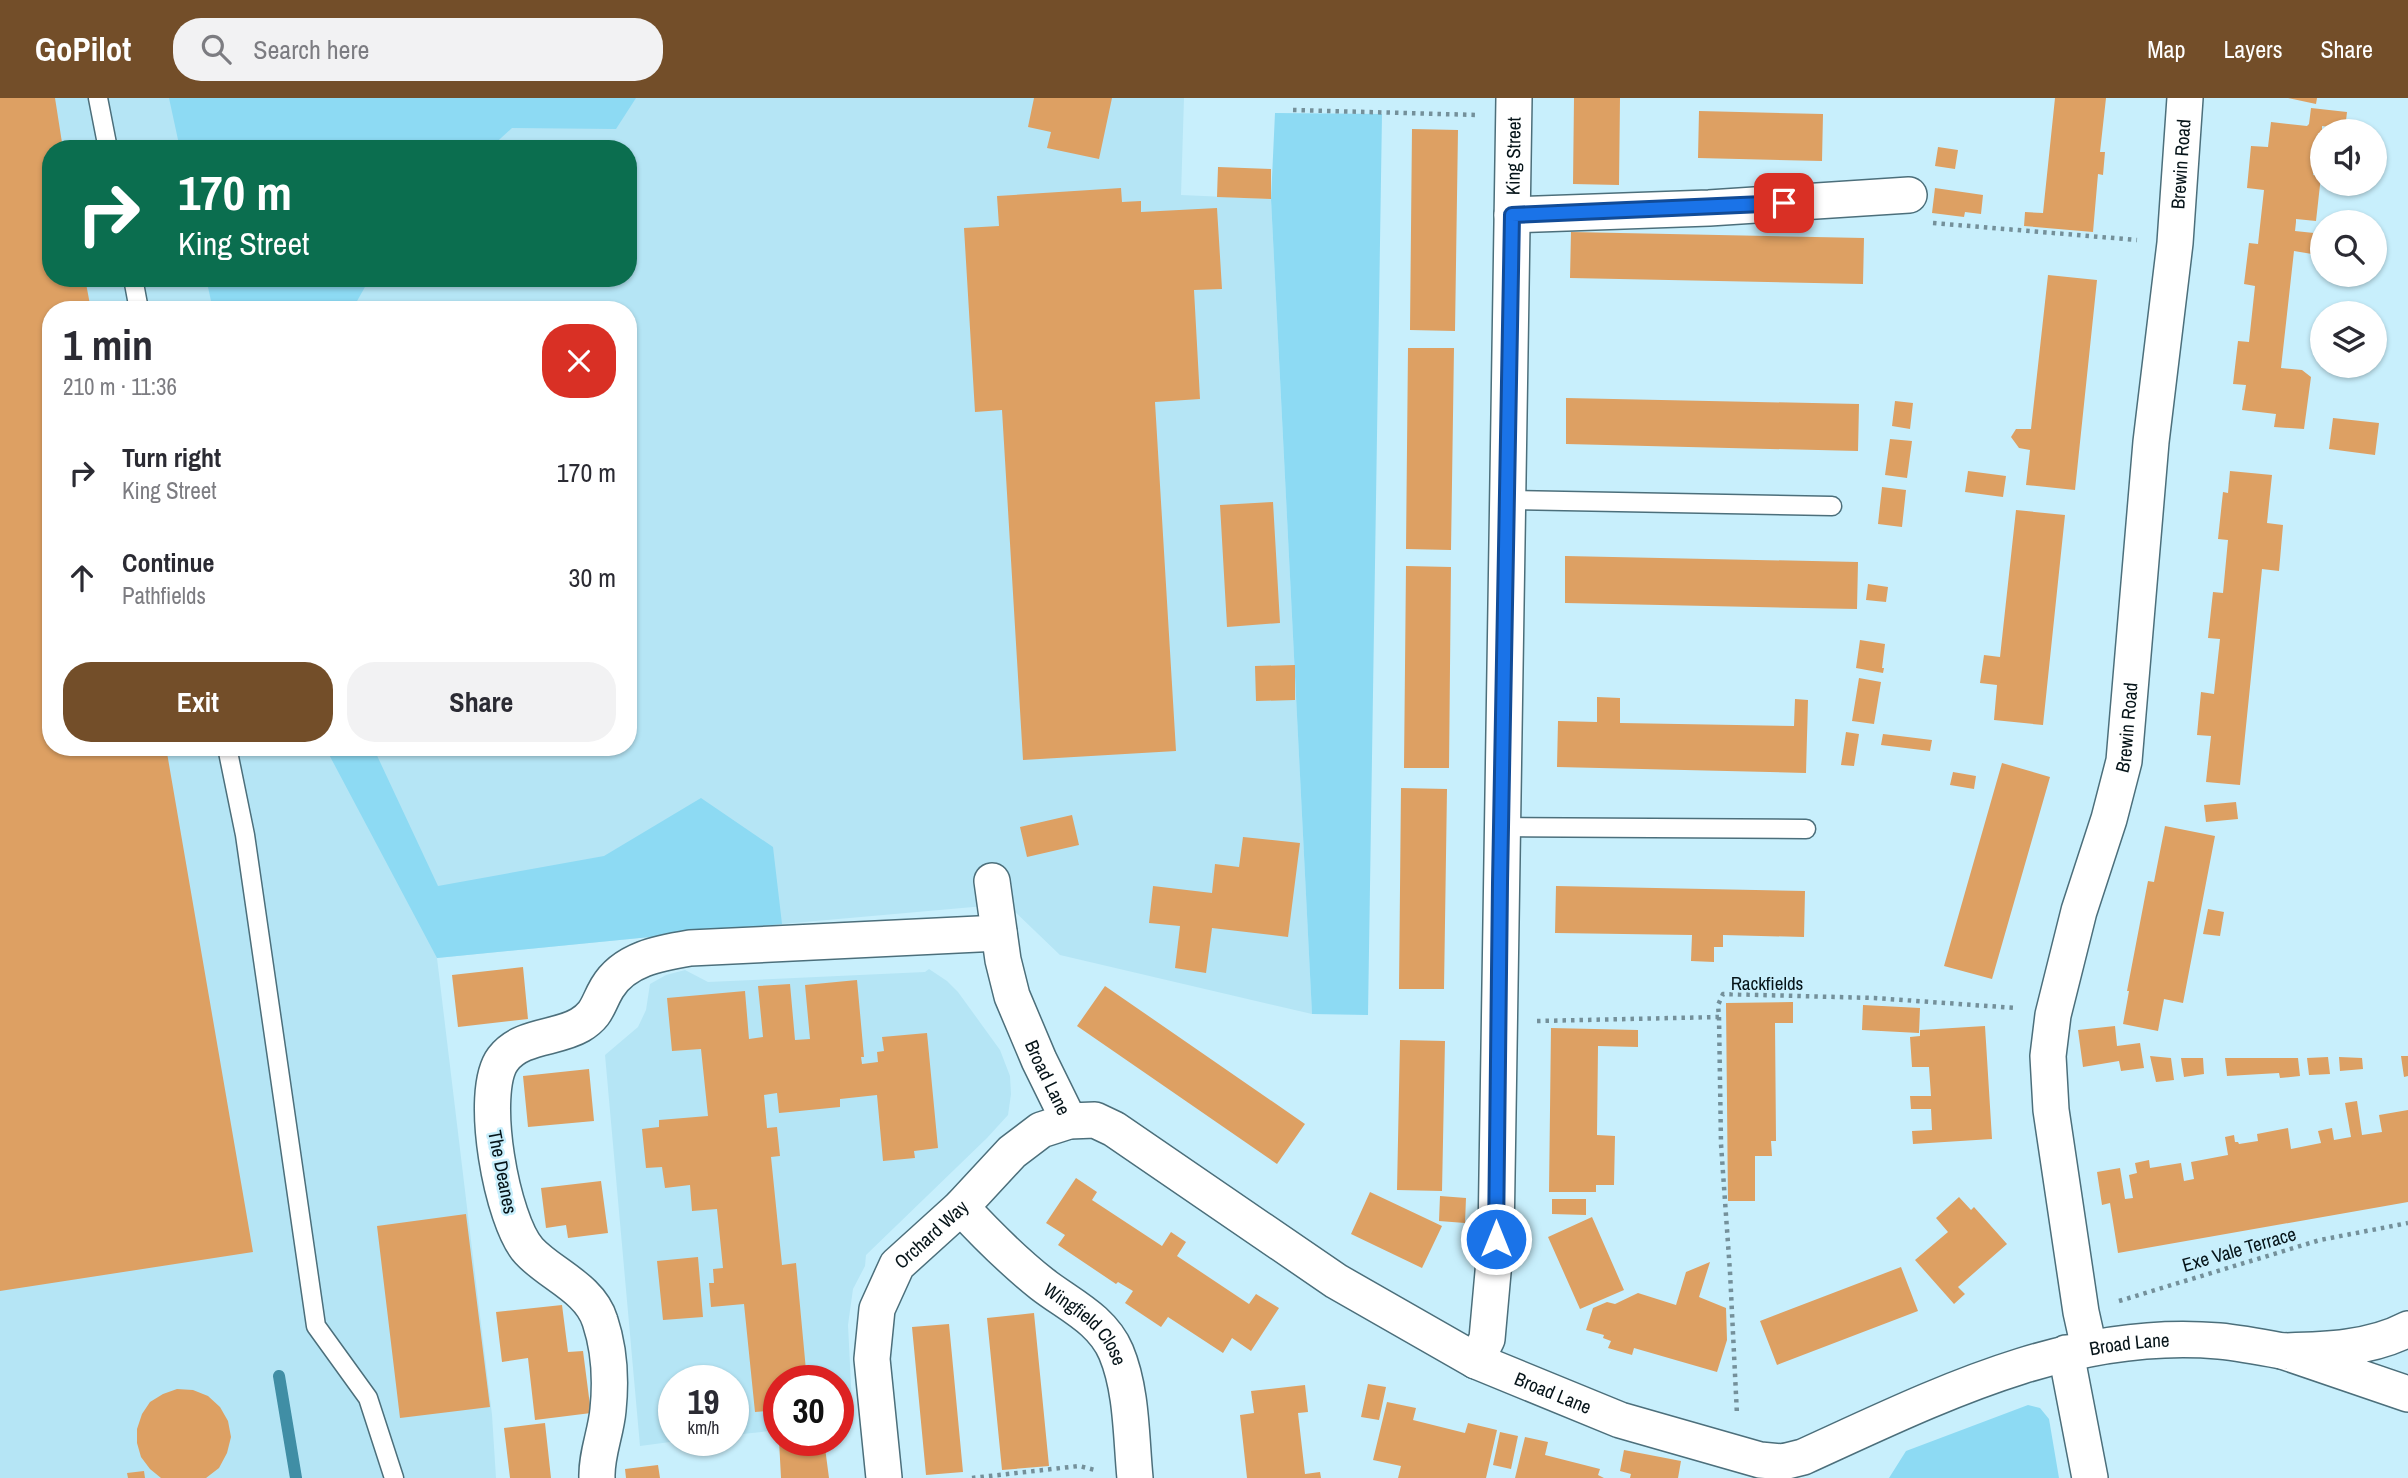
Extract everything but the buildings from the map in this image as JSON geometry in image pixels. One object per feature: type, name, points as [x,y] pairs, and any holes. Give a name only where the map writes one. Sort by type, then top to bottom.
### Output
[{"type":"street","name":"Brewin Road","points":[[2090,1478],[2077,1350],[2081,1312],[2051,1110],[2049,1056],[2053,1015],[2079,911],[2109,819],[2124,761],[2151,442],[2175,243],[2185,98]]},
{"type":"street","name":"King Street","points":[[1476,1361],[1487,1339],[1494,1286],[1496,1239],[1513,107]]},
{"type":"street","name":"King Street","points":[[1512,215],[1709,208],[1909,195]]},
{"type":"street","name":"Broad Lane","points":[[992,881],[1012,996],[1069,1121],[1095,1120],[1114,1129],[1336,1281],[1476,1361],[1620,1420],[1732,1453],[1783,1462],[1803,1457],[1998,1372],[2077,1350],[2144,1341],[2218,1341],[2282,1351],[2408,1394]]},
{"type":"street","name":"The Deanes","points":[[597,1478],[608,1410],[609,1377],[605,1341],[599,1317],[585,1297],[528,1251],[506,1206],[491,1096],[495,1076],[503,1058],[522,1044],[576,1027],[595,1015],[608,986],[626,968],[654,954],[690,948],[999,933]]},
{"type":"street","name":"Orchard Way","points":[[884,1478],[872,1359],[877,1309],[897,1265],[961,1207],[1012,1152],[1041,1130],[1069,1121]]},
{"type":"street","name":"Wingfield Close","points":[[961,1207],[1001,1248],[1043,1285],[1102,1328],[1115,1351],[1125,1381],[1118,1475]]},
{"type":"street","name":"Broad Lane","points":[[2282,1351],[2331,1350],[2373,1341],[2408,1329]]},
{"type":"lane","points":[[98,98],[106,140]]},
{"type":"lane","points":[[1507,500],[1832,506]]},
{"type":"lane","points":[[229,756],[245,835],[316,1326],[368,1398],[394,1478]]},
{"type":"lane","points":[[1501,827],[1806,829]]},
{"type":"path","points":[[1293,110],[1513,107]]},
{"type":"path","points":[[1909,195],[1909,221],[2175,243]]},
{"type":"path","name":"Rackfields","points":[[1498,1022],[1719,1017],[1718,1005],[1723,994],[1874,998],[2018,1009],[2053,1015]]},
{"type":"path","points":[[1719,1017],[1721,1144],[1737,1420],[1732,1453]]},
{"type":"path","name":"Exe Vale Terrace","points":[[2081,1312],[2320,1240],[2408,1223]]},
{"type":"path","points":[[972,1478],[1079,1465],[1118,1475]]},
{"type":"shaded area","points":[[0,98],[1184,98],[1181,195],[1271,199],[1312,1014],[1060,955],[1007,904],[437,958],[492,1415],[496,1478],[0,1478]]},
{"type":"shaded area","points":[[169,98],[636,98],[616,129],[512,128],[499,140],[178,140]]},
{"type":"shaded area","points":[[1275,113],[1382,114],[1368,1015],[1312,1014],[1271,199]]},
{"type":"shaded area","points":[[208,287],[365,287],[357,301],[211,301]]},
{"type":"shaded area","points":[[330,756],[377,756],[438,886],[604,856],[701,798],[773,847],[782,924],[437,958]]},
{"type":"shaded area","points":[[929,969],[958,992],[1000,1050],[1010,1076],[1008,1115],[866,1255],[865,1266],[853,1289],[848,1325],[850,1365],[763,1365],[763,1432],[749,1433],[749,1365],[658,1365],[658,1444],[640,1446],[605,1055],[638,1027],[646,1010],[650,984],[666,975],[685,970],[708,982],[925,972]]},
{"type":"shaded area","points":[[2028,1405],[2040,1408],[2049,1419],[2059,1478],[1889,1478],[1906,1451]]},
{"type":"waterway","points":[[279,1376],[296,1478]]},
{"type":"route","points":[[1496,1239],[1512,215],[1784,203]]}]
